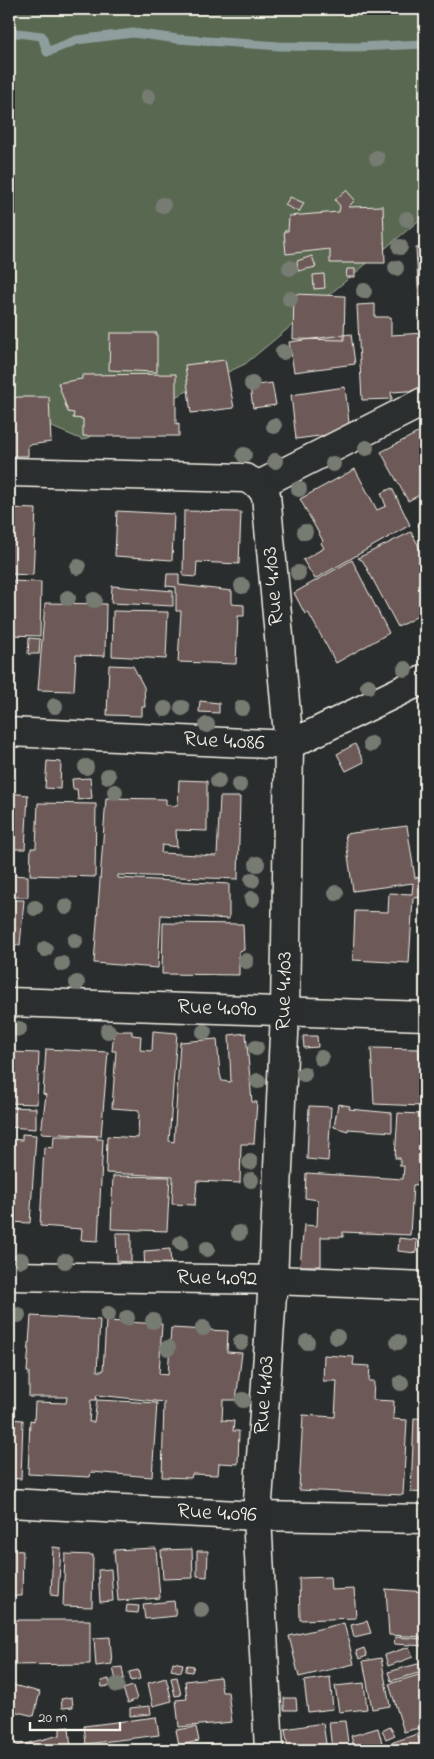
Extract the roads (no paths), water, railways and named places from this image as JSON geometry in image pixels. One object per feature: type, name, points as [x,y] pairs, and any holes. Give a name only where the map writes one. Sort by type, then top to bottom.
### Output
[{"type":"street","points":[[9,472],[245,478],[259,485],[425,401]]},
{"type":"street","name":"Rue 4.103","points":[[259,485],[266,495],[289,745],[285,1012],[273,1280],[256,1516],[269,1750]]},
{"type":"street","name":"Rue 4.086","points":[[9,732],[289,745],[425,679]]},
{"type":"street","name":"Rue 4.090","points":[[9,1002],[425,1016]]},
{"type":"street","name":"Rue 4.092","points":[[9,1276],[273,1280],[425,1286]]},
{"type":"street","name":"Rue 4.096","points":[[9,1503],[256,1516],[425,1520]]},
{"type":"waterway","points":[[9,32],[42,36],[47,52],[77,40],[133,33],[178,39],[279,46],[357,47],[425,44]]}]
